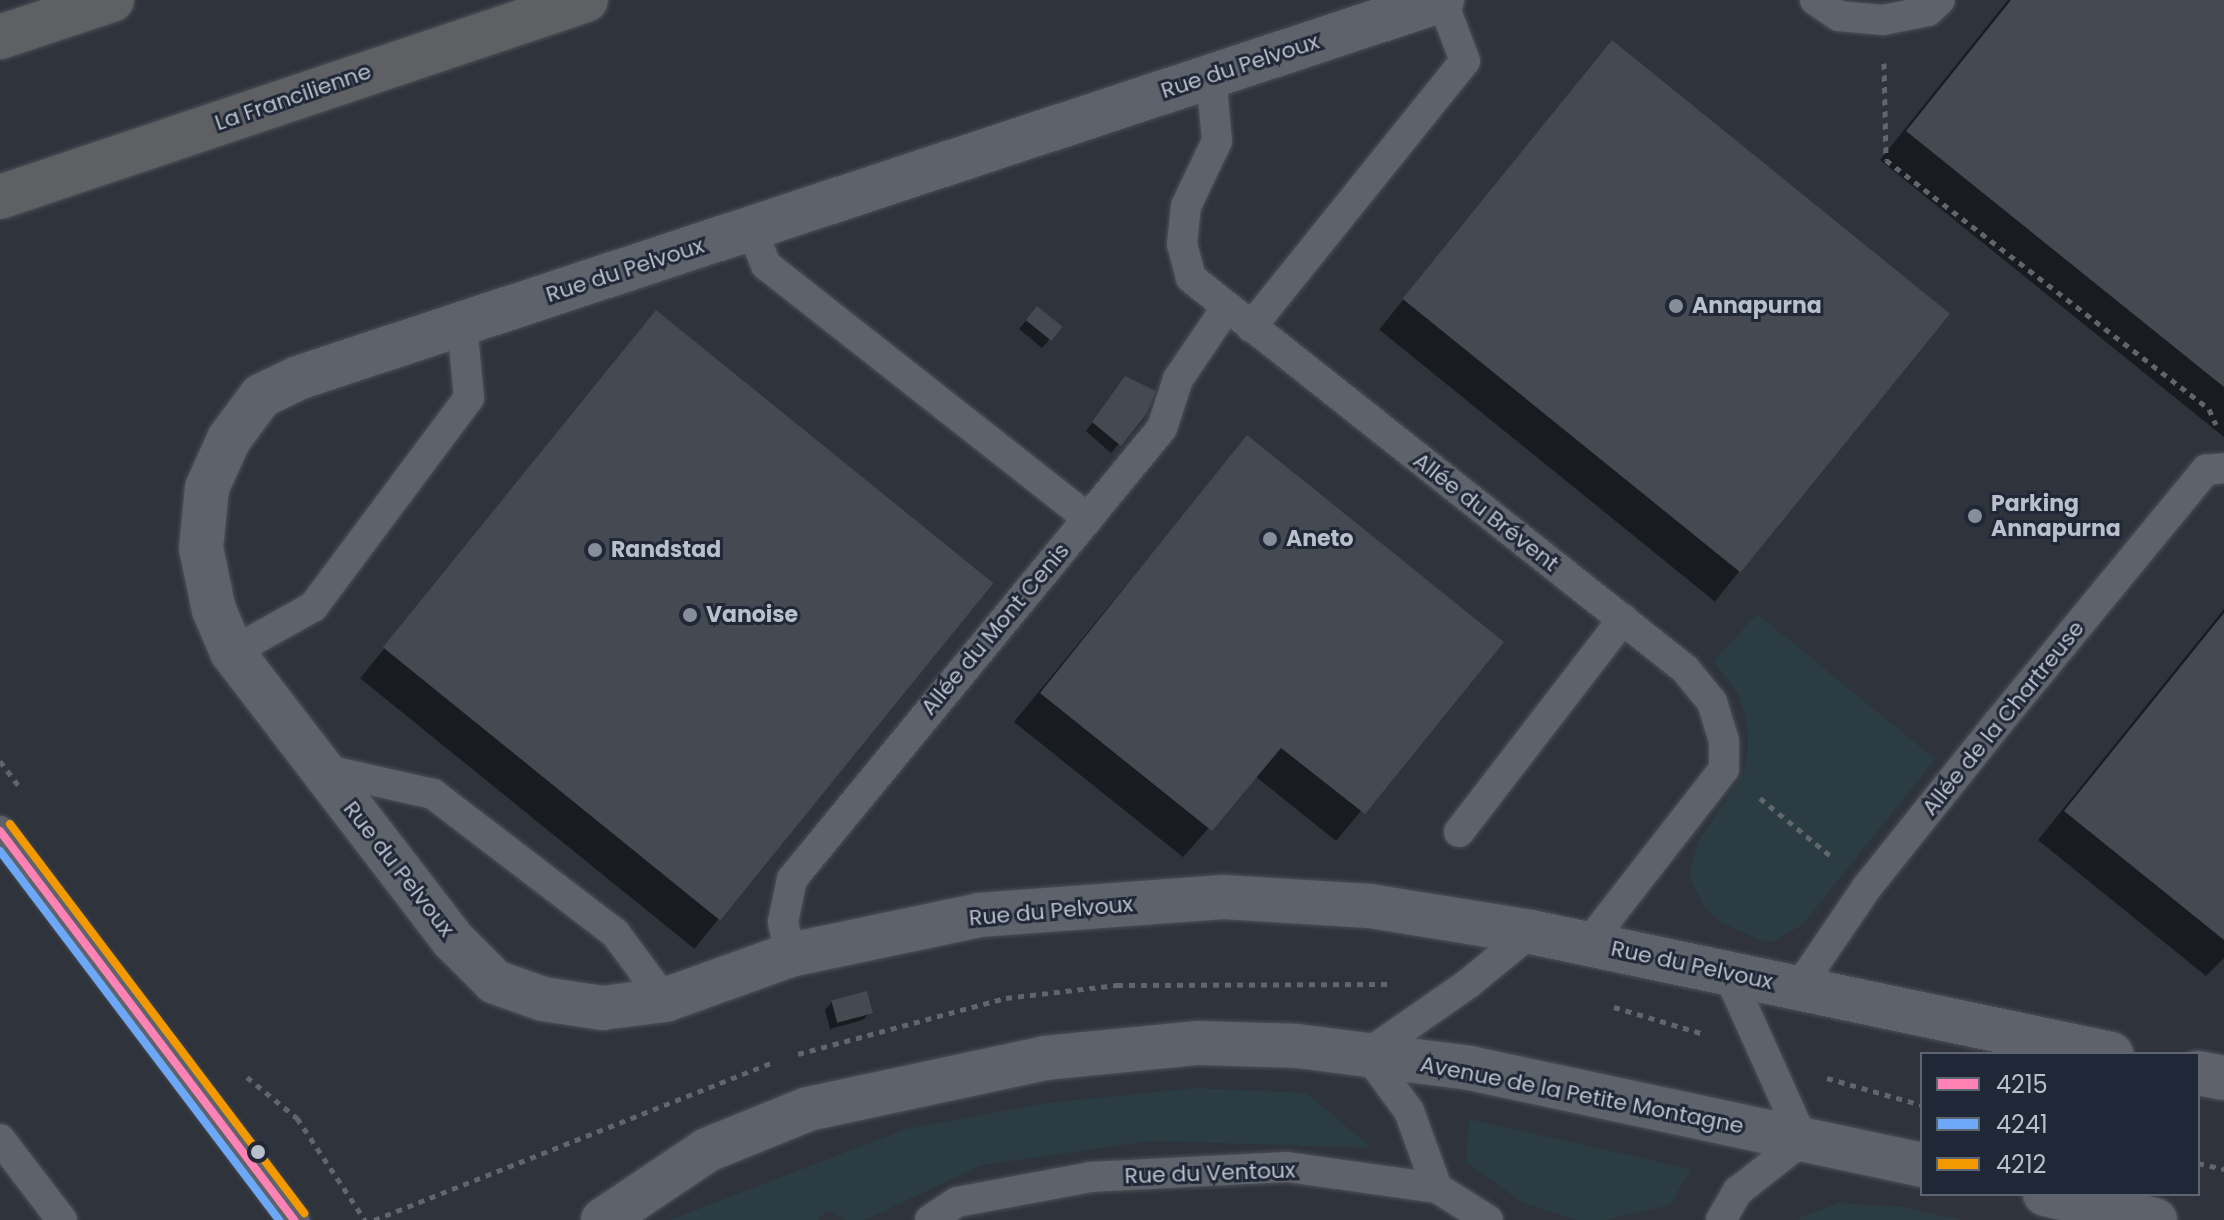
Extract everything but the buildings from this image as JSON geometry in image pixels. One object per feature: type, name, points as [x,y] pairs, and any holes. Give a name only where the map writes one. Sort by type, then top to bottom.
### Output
[{"type":"highway","points":[[0,37],[112,0]]},
{"type":"highway","name":"La Francilienne","points":[[0,197],[586,0]]},
{"type":"street","name":"Rue du Pelvoux","points":[[1442,0],[298,378],[261,396],[229,439],[207,488],[201,548],[214,610],[232,652],[454,941],[495,982],[543,999],[602,1008],[665,1000],[790,955],[979,915],[1223,897],[1370,906],[1531,932],[2102,1052]]},
{"type":"street","name":"Avenue de la Petite Montagne","points":[[603,1220],[707,1150],[808,1109],[902,1085],[1045,1058],[1198,1043],[1297,1046],[1470,1068],[1920,1165]]},
{"type":"street","points":[[2200,1073],[2224,1078]]},
{"type":"street","points":[[2053,1196],[2155,1220]]},
{"type":"lane","points":[[1251,327],[1465,61],[1442,0]]},
{"type":"lane","points":[[1815,0],[1839,16],[1883,20],[1928,11],[1940,0]]},
{"type":"lane","name":"Allée du Brévent","points":[[1211,76],[1217,141],[1186,206],[1182,244],[1191,278],[1685,669],[1712,702],[1724,741],[1724,769]]},
{"type":"lane","points":[[751,228],[766,265],[1088,518]]},
{"type":"lane","name":"Allée du Mont Cenis","points":[[790,955],[783,922],[792,879],[1162,428],[1178,379],[1227,307]]},
{"type":"lane","points":[[232,652],[313,607],[469,398],[462,324]]},
{"type":"lane","name":"Allée de la Chartreuse","points":[[1799,987],[1868,886],[2206,470],[2224,468]]},
{"type":"lane","points":[[1459,832],[1623,619]]},
{"type":"lane","points":[[322,769],[433,794],[615,933],[665,1000]]},
{"type":"lane","points":[[1588,944],[1724,769]]},
{"type":"lane","points":[[0,831],[294,1220]]},
{"type":"lane","points":[[1437,1188],[1409,1111],[1367,1054],[1469,983],[1531,932]]},
{"type":"lane","points":[[1721,1220],[1738,1191],[1803,1140],[1728,973]]},
{"type":"lane","points":[[0,1139],[62,1220]]},
{"type":"lane","name":"Rue du Ventoux","points":[[930,1220],[957,1202],[1090,1177],[1287,1167],[1437,1188],[1488,1220]]},
{"type":"path","points":[[1883,20],[1886,160],[2209,409],[2219,433]]},
{"type":"path","points":[[1724,769],[1868,886]]},
{"type":"path","points":[[1835,1080],[1920,1104]]},
{"type":"path","points":[[2200,1163],[2224,1169]]},
{"type":"shaded area","points":[[1757,614],[1935,759],[1803,924],[1775,941],[1762,941],[1723,923],[1706,910],[1689,876],[1698,842],[1744,772],[1748,748],[1747,720],[1737,692],[1714,661]]},
{"type":"shaded area","points":[[1196,1088],[1306,1093],[1372,1148],[1151,1141],[982,1165],[864,1220],[846,1220],[827,1210],[818,1220],[670,1220],[906,1129],[1047,1103]]},
{"type":"shaded area","points":[[1469,1119],[1691,1169],[1670,1205],[1606,1220],[1576,1220],[1522,1202],[1466,1162]]},
{"type":"shaded area","points":[[1839,1203],[1902,1207],[1962,1220],[1794,1220]]},
{"type":"transit line","name":"4212","points":[[10,824],[304,1213]]},
{"type":"transit line","name":"4215","points":[[0,831],[294,1220]]},
{"type":"transit line","name":"4241","points":[[0,851],[279,1220]]},
{"type":"place","name":"Annapurna","points":[[1676,306]]},
{"type":"place","name":"Parking Annapurna","points":[[1975,516]]},
{"type":"place","name":"Aneto","points":[[1270,539]]},
{"type":"place","name":"Randstad","points":[[595,550]]},
{"type":"place","name":"Vanoise","points":[[690,615]]}]
